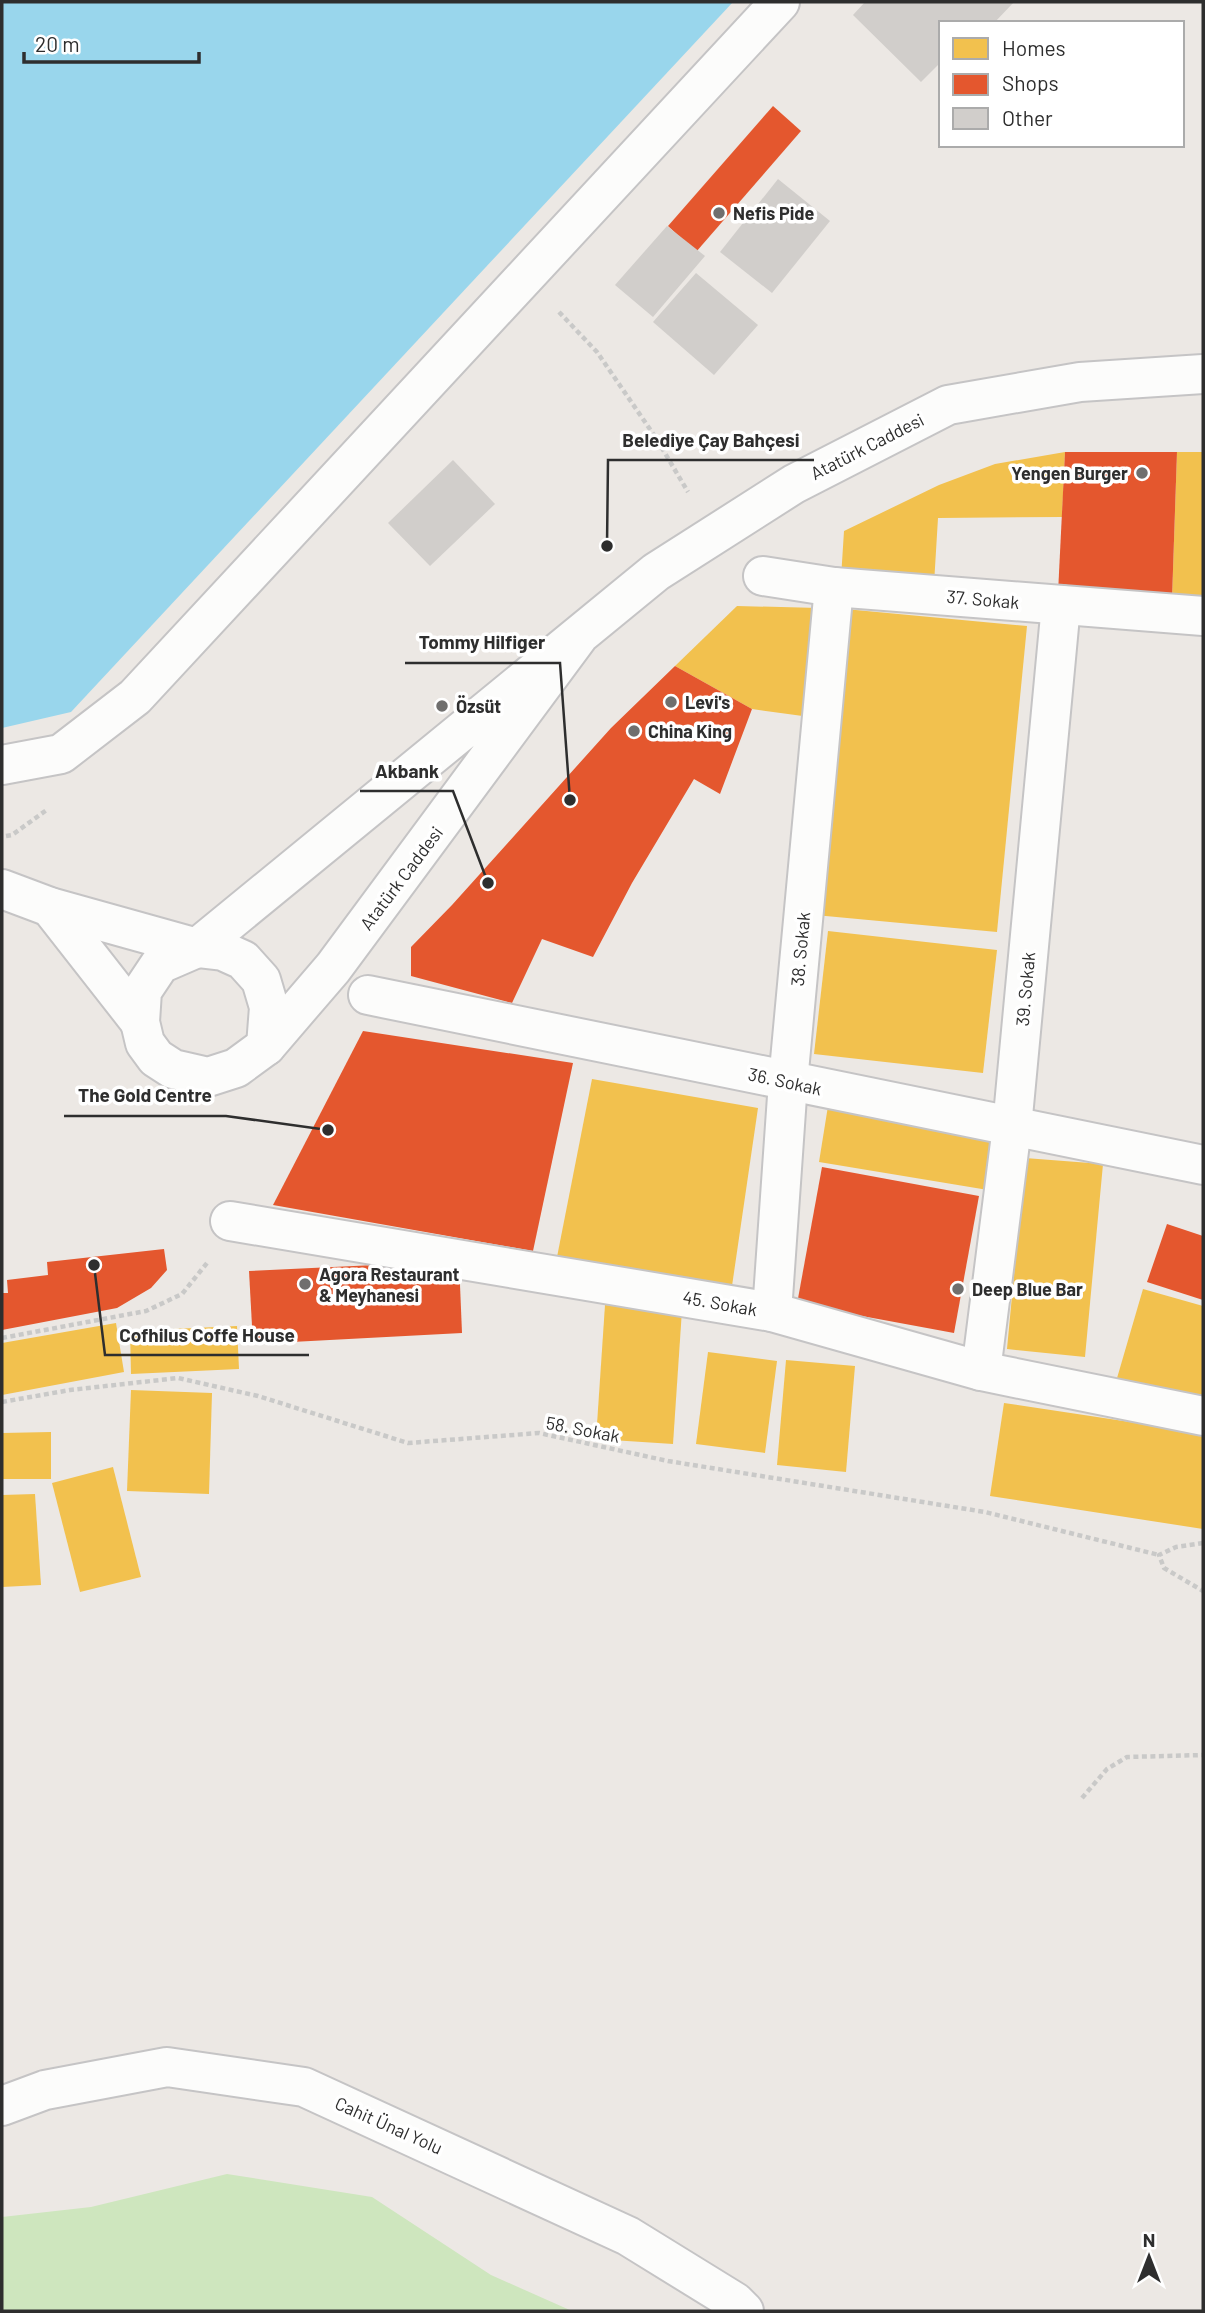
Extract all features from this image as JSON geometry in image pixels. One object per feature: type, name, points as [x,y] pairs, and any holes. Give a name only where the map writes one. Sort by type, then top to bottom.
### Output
[{"type":"street","points":[[2,765],[61,754],[135,697],[780,2]]},
{"type":"street","name":"Atatürk Caddesi","points":[[578,637],[332,968],[266,1046],[236,1068],[208,1077],[173,1069],[156,1058],[145,1043],[140,1022],[142,992],[160,964],[197,948],[656,572],[732,522],[794,484],[948,405],[1080,382],[1203,374]]},
{"type":"street","name":"37. Sokak","points":[[763,576],[834,587],[1203,616]]},
{"type":"street","name":"38. Sokak","points":[[772,1312],[788,1082],[834,587]]},
{"type":"street","name":"39. Sokak","points":[[981,1371],[1012,1127],[1061,605]]},
{"type":"street","points":[[2,889],[50,907],[197,948],[223,951],[243,960],[261,980],[269,1007],[266,1046]]},
{"type":"street","points":[[50,907],[140,1022]]},
{"type":"street","name":"36. Sokak","points":[[368,995],[1203,1165]]},
{"type":"street","name":"45. Sokak","points":[[230,1221],[772,1312],[981,1371],[1203,1416]]},
{"type":"street","name":"Cahit Ünal Yolu","points":[[2,2106],[45,2090],[167,2067],[304,2087],[628,2236],[735,2302],[744,2311]]},
{"type":"path","points":[[525,276],[597,352],[656,438],[689,493]]},
{"type":"path","points":[[2,1338],[146,1311],[182,1294],[211,1258],[230,1221]]},
{"type":"path","name":"58. Sokak","points":[[2,1402],[69,1390],[178,1378],[258,1396],[408,1443],[539,1433],[668,1461],[985,1512],[1159,1555]]},
{"type":"path","points":[[1203,1543],[1176,1547],[1159,1555],[1164,1568],[1203,1591]]},
{"type":"path","points":[[1082,1798],[1107,1769],[1127,1757],[1203,1755]]},
{"type":"green space","points":[[227,2174],[372,2197],[491,2275],[572,2311],[2,2311],[2,2217],[91,2207]]},
{"type":"water","points":[[2,2],[733,2],[71,712],[2,728]]},
{"type":"building: Homes","points":[[1065,452],[1062,517],[938,518],[934,584],[841,578],[844,531],[939,485],[995,464]]},
{"type":"building: Homes","points":[[1177,452],[1203,452],[1203,601],[1172,599]]},
{"type":"building: Homes","points":[[737,606],[819,608],[810,717],[752,709],[675,666]]},
{"type":"building: Homes","points":[[845,609],[1027,626],[997,932],[815,915]]},
{"type":"building: Homes","points":[[828,931],[997,950],[983,1073],[814,1054]]},
{"type":"building: Homes","points":[[592,1079],[758,1108],[732,1286],[557,1257]]},
{"type":"building: Homes","points":[[828,1106],[1003,1134],[994,1191],[819,1162]]},
{"type":"building: Homes","points":[[1025,1158],[1103,1164],[1085,1357],[1007,1349]]},
{"type":"building: Homes","points":[[1143,1289],[1203,1306],[1203,1411],[1115,1385]]},
{"type":"building: Homes","points":[[605,1305],[682,1310],[673,1444],[596,1439]]},
{"type":"building: Homes","points":[[116,1323],[124,1372],[2,1395],[2,1343]]},
{"type":"building: Homes","points":[[237,1326],[239,1369],[131,1374],[130,1331]]},
{"type":"building: Homes","points":[[708,1352],[777,1361],[765,1453],[696,1444]]},
{"type":"building: Homes","points":[[786,1360],[855,1366],[846,1472],[777,1465]]},
{"type":"building: Homes","points":[[131,1390],[212,1393],[209,1494],[127,1491]]},
{"type":"building: Homes","points":[[1004,1403],[1203,1433],[1203,1529],[990,1496]]},
{"type":"building: Homes","points":[[51,1432],[51,1479],[2,1479],[2,1433]]},
{"type":"building: Homes","points":[[113,1467],[141,1577],[80,1592],[52,1483]]},
{"type":"building: Homes","points":[[35,1494],[41,1585],[2,1587],[2,1495]]},
{"type":"building: Shops","points":[[773,106],[801,131],[696,252],[668,226]]},
{"type":"building: Shops","points":[[1065,452],[1177,452],[1172,599],[1058,593]]},
{"type":"building: Shops","points":[[675,666],[752,709],[720,794],[694,779],[632,883],[593,957],[542,939],[512,1003],[411,976],[411,947],[611,728]]},
{"type":"building: Shops","points":[[363,1031],[573,1063],[533,1251],[273,1205]]},
{"type":"building: Shops","points":[[822,1167],[979,1196],[954,1333],[797,1304]]},
{"type":"building: Shops","points":[[1167,1224],[1203,1236],[1203,1300],[1147,1282]]},
{"type":"building: Shops","points":[[164,1249],[167,1270],[151,1288],[117,1308],[2,1330],[2,1293],[8,1293],[7,1280],[48,1275],[47,1262]]},
{"type":"building: Shops","points":[[459,1261],[462,1333],[253,1344],[249,1271]]},
{"type":"building: Other","points":[[865,2],[1014,2],[996,21],[939,21],[939,64],[921,82],[853,15]]},
{"type":"building: Other","points":[[778,179],[830,221],[772,293],[720,252]]},
{"type":"building: Other","points":[[667,226],[705,256],[653,317],[615,285]]},
{"type":"building: Other","points":[[696,273],[758,325],[714,375],[653,322]]},
{"type":"building: Other","points":[[453,460],[495,504],[430,566],[388,523]]},
{"type":"place","name":"Nefis Pide","points":[[719,213]]},
{"type":"place","name":"Yengen Burger","points":[[1142,473]]},
{"type":"place","name":"Belediye Çay Bahçesi","points":[[607,546]]},
{"type":"place","name":"Levi's","points":[[671,702]]},
{"type":"place","name":"Özsüt","points":[[442,706]]},
{"type":"place","name":"China King","points":[[634,731]]},
{"type":"place","name":"Tommy Hilfiger","points":[[570,800]]},
{"type":"place","name":"Akbank","points":[[488,883]]},
{"type":"place","name":"The Gold Centre","points":[[328,1130]]},
{"type":"place","name":"Cofhilus Coffe House","points":[[94,1265]]},
{"type":"place","name":"Agora Restaurant & Meyhanesi","points":[[305,1284]]},
{"type":"place","name":"Deep Blue Bar","points":[[958,1289]]}]
